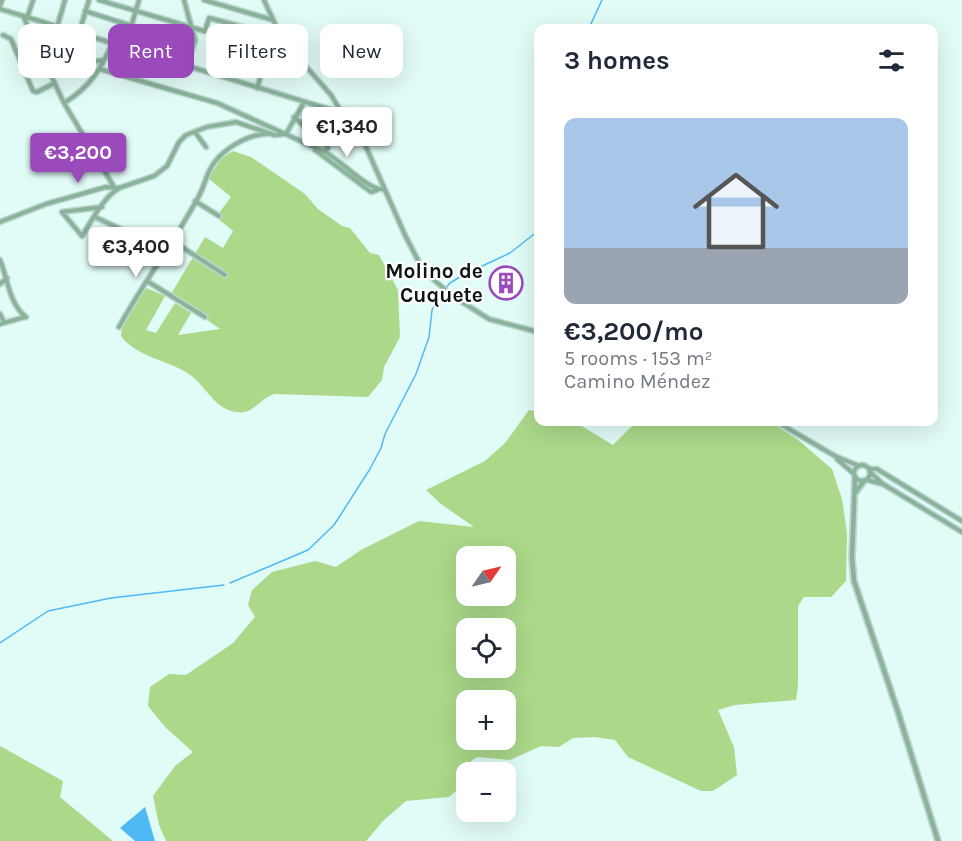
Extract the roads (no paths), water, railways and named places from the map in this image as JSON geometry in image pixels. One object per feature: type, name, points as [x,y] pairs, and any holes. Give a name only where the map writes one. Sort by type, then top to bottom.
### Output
[{"type":"street","points":[[2,0],[0,7],[47,24]]},
{"type":"street","points":[[33,0],[25,17],[64,102],[117,187]]},
{"type":"street","points":[[58,24],[65,0]]},
{"type":"street","points":[[82,24],[89,0]]},
{"type":"street","points":[[99,0],[179,24]]},
{"type":"street","points":[[132,24],[139,0]]},
{"type":"street","points":[[184,0],[190,24]]},
{"type":"street","points":[[204,0],[273,20]]},
{"type":"street","points":[[264,0],[274,24]]},
{"type":"street","points":[[86,11],[126,24]]},
{"type":"street","points":[[207,24],[209,18],[232,24]]},
{"type":"street","points":[[194,29],[204,31],[206,26]]},
{"type":"street","points":[[3,35],[11,39],[33,91],[37,92],[55,83]]},
{"type":"street","points":[[64,102],[86,87],[108,52]]},
{"type":"street","points":[[96,61],[104,60]]},
{"type":"street","points":[[194,68],[342,113]]},
{"type":"street","points":[[99,69],[217,103],[325,152],[378,190]]},
{"type":"street","points":[[308,69],[359,131],[423,270],[451,295],[489,319],[534,332]]},
{"type":"street","points":[[257,88],[260,78]]},
{"type":"street","points":[[286,134],[304,102]]},
{"type":"street","points":[[294,117],[328,147],[325,152]]},
{"type":"street","points":[[0,222],[52,202],[154,176],[171,160],[179,142],[186,135],[215,125],[236,122],[271,134]]},
{"type":"street","points":[[195,132],[206,147]]},
{"type":"street","points":[[118,327],[195,201],[211,166],[219,156],[254,135],[286,134]]},
{"type":"street","points":[[312,147],[371,192],[384,189]]},
{"type":"street","points":[[52,202],[82,236],[117,187]]},
{"type":"street","points":[[195,201],[219,216]]},
{"type":"street","points":[[62,212],[102,207]]},
{"type":"street","points":[[95,217],[165,250]]},
{"type":"street","points":[[171,240],[225,275]]},
{"type":"street","points":[[0,260],[16,306],[26,317],[2,323],[0,314]]},
{"type":"street","points":[[0,284],[7,278]]},
{"type":"street","points":[[147,281],[205,317]]},
{"type":"street","points":[[784,426],[835,456],[869,470],[883,484],[962,532]]},
{"type":"street","points":[[835,456],[855,476],[865,481],[883,484]]},
{"type":"street","points":[[859,466],[855,469],[852,558],[854,581],[938,841]]},
{"type":"street","points":[[869,470],[875,468],[961,518]]},
{"type":"street","points":[[855,493],[865,481],[869,470]]},
{"type":"water","points":[[145,807],[155,841],[135,841],[120,828]]},
{"type":"waterway","points":[[591,24],[602,0]]},
{"type":"waterway","points":[[230,583],[308,550],[334,525],[370,469],[416,374],[429,337],[432,310],[440,295],[450,283],[510,253],[534,234]]},
{"type":"waterway","points":[[0,643],[48,611],[111,598],[224,585]]},
{"type":"place","name":"Molino de Cuquete","points":[[506,283]]}]
